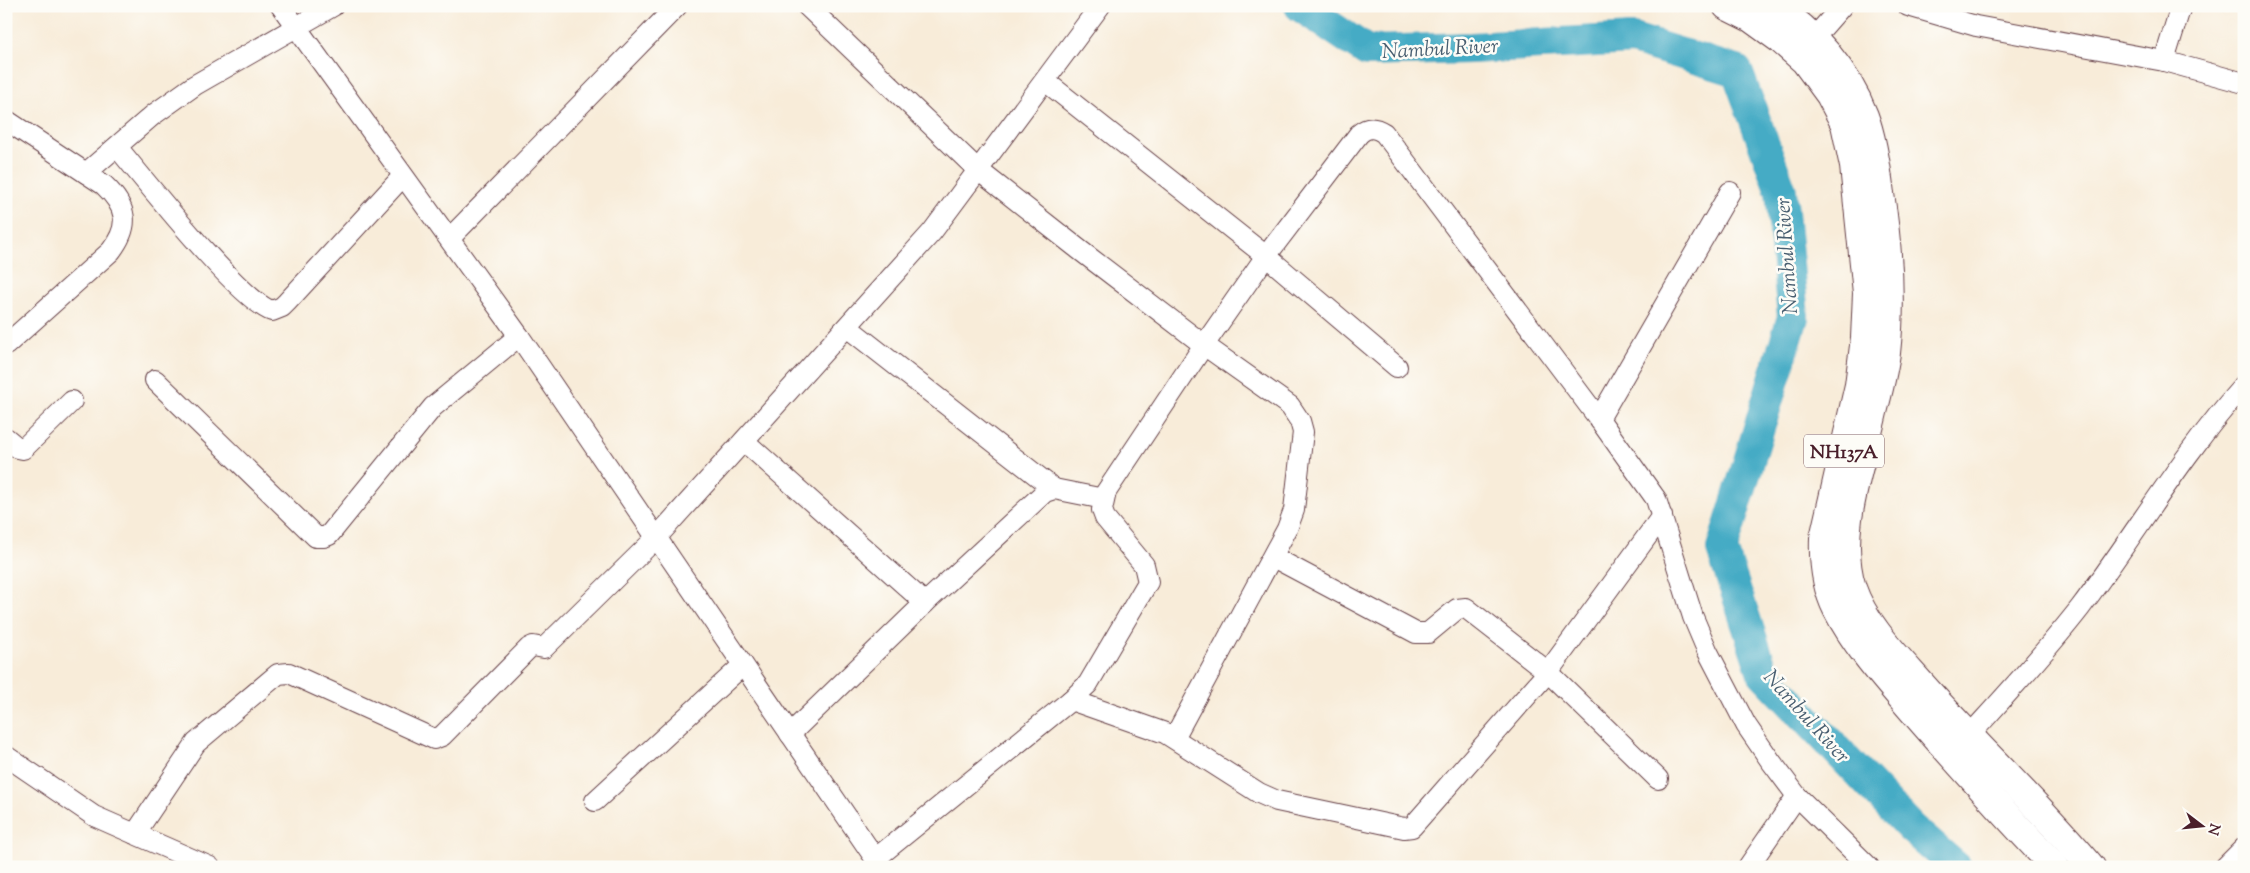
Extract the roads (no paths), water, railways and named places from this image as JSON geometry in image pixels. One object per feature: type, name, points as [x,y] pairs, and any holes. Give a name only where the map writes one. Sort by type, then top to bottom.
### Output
[{"type":"highway","name":"NH137A","points":[[1728,6],[1752,18],[1780,39],[1805,62],[1830,95],[1845,124],[1854,166],[1868,293],[1859,385],[1824,538],[1827,582],[1837,608],[1864,653],[1968,774],[2055,867]]},
{"type":"highway","name":"NH137A","points":[[1773,6],[1785,14],[1814,40],[1836,66],[1864,117],[1876,166],[1888,272],[1886,354],[1848,516],[1847,557],[1852,587],[1863,611],[1891,650],[1968,737],[2056,825],[2091,867]]},
{"type":"street","points":[[281,6],[519,336],[878,863],[1088,684],[1148,582],[1144,565],[1105,518],[1102,510],[1106,492],[1266,256],[1359,134],[1364,129],[1373,127],[1384,133],[1599,418],[1656,499],[1693,617],[1707,650],[1746,725],[1797,796],[1869,867]]},
{"type":"street","points":[[86,174],[153,115],[195,85],[333,6]]},
{"type":"street","points":[[450,238],[676,6]]},
{"type":"street","points":[[807,6],[978,170],[1204,345],[1290,406],[1300,421],[1303,432],[1294,510],[1273,557],[1174,738]]},
{"type":"street","points":[[135,834],[196,743],[278,674],[289,673],[434,739],[439,738],[529,648],[533,646],[544,648],[656,538],[932,232],[1100,6]]},
{"type":"street","points":[[1814,40],[1842,6]]},
{"type":"street","points":[[1908,6],[1976,26],[2164,61],[2244,83]]},
{"type":"street","points":[[2164,61],[2181,6]]},
{"type":"street","points":[[1045,81],[1266,256],[1397,367]]},
{"type":"street","points":[[6,120],[104,185],[118,198],[124,212],[124,225],[120,239],[111,251],[6,345]]},
{"type":"street","points":[[117,147],[229,276],[263,308],[272,311],[282,307],[287,302],[403,176]]},
{"type":"street","points":[[1599,418],[1730,192]]},
{"type":"street","points":[[846,327],[1054,489],[1104,499]]},
{"type":"street","points":[[155,380],[316,537],[324,538],[329,535],[433,407],[519,336]]},
{"type":"street","points":[[1968,737],[2044,652],[2080,608],[2216,416],[2244,386]]},
{"type":"street","points":[[6,438],[18,448],[23,449],[72,401]]},
{"type":"street","points":[[744,441],[925,603]]},
{"type":"street","points":[[790,734],[925,603],[1042,495],[1054,489]]},
{"type":"street","points":[[1071,700],[1155,728],[1174,738],[1259,793],[1277,801],[1404,828],[1412,827],[1548,672],[1662,516]]},
{"type":"street","points":[[1273,557],[1416,633],[1428,633],[1458,609],[1466,608],[1548,672],[1658,779]]},
{"type":"street","points":[[595,801],[743,665]]},
{"type":"street","points":[[6,756],[94,816],[210,867]]},
{"type":"street","points":[[1748,867],[1797,796]]},
{"type":"street","points":[[2225,867],[2244,848]]},
{"type":"waterway","name":"Nambul River","points":[[1300,6],[1367,51],[1471,48],[1633,39],[1737,71],[1781,191],[1793,317],[1722,549],[1763,673],[1911,828],[1956,867]]}]
